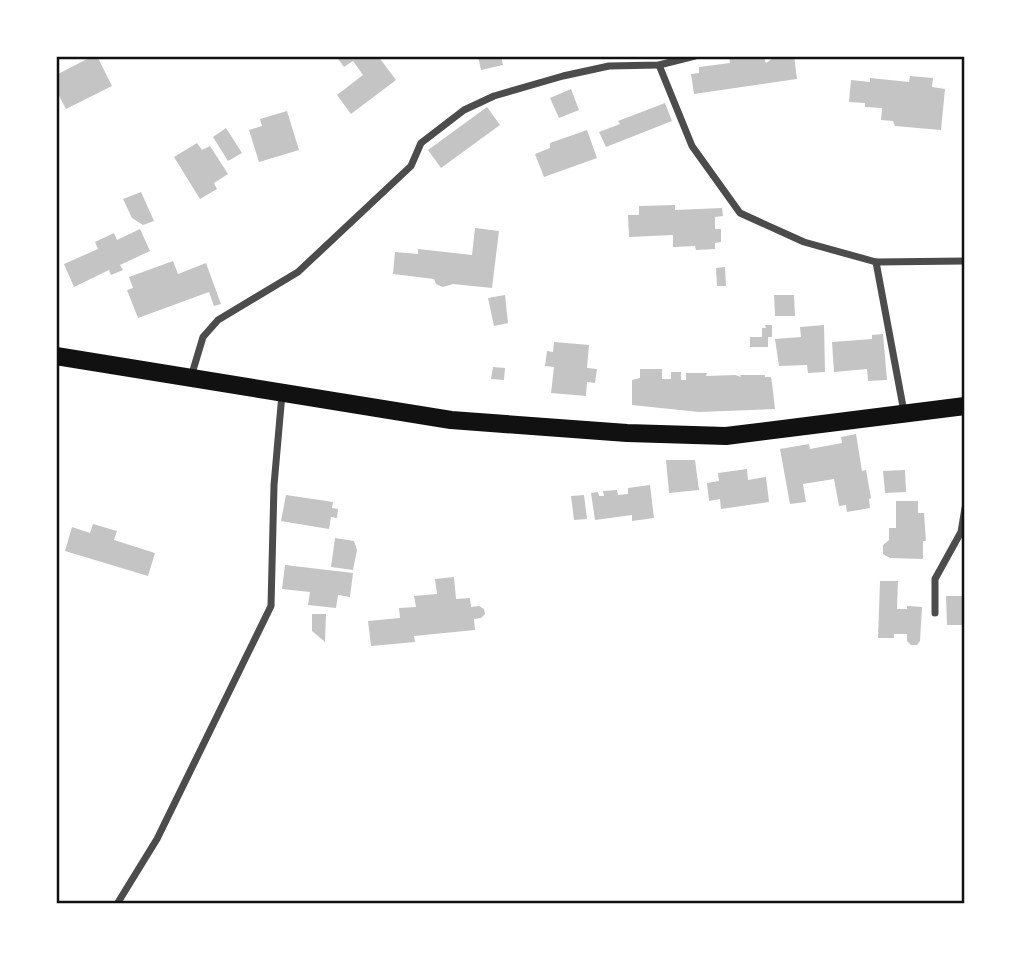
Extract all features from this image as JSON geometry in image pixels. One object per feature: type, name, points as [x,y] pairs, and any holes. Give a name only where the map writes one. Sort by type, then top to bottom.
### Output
[{"type":"main road","points":[[56,356],[451,420],[627,433],[726,436],[965,406]]},
{"type":"street","points":[[191,377],[203,337],[218,320],[298,272],[411,166],[421,143],[464,110],[494,96],[563,76],[609,66],[659,65],[695,56]]},
{"type":"street","points":[[659,65],[692,146],[740,214],[804,242],[876,262],[965,261]]},
{"type":"street","points":[[876,262],[904,412]]},
{"type":"street","points":[[117,904],[157,839],[271,606],[274,485],[282,391]]},
{"type":"street","points":[[935,613],[935,579],[961,532],[965,508]]},
{"type":"building","points":[[97,56],[112,86],[66,109],[56,90],[56,75]]},
{"type":"building","points":[[336,56],[378,56],[396,80],[351,114],[337,95],[363,75],[353,61],[344,67]]},
{"type":"building","points":[[478,56],[501,56],[503,65],[481,70]]},
{"type":"building","points":[[776,56],[794,56],[797,79],[694,94],[691,74],[699,73],[699,67],[730,63],[729,57],[764,58],[766,63]]},
{"type":"building","points":[[910,76],[933,78],[932,87],[945,89],[941,130],[895,126],[893,121],[881,120],[882,108],[849,102],[851,80],[870,82],[870,78],[909,82]]},
{"type":"building","points":[[571,89],[579,110],[559,118],[550,98]]},
{"type":"building","points":[[665,103],[672,121],[606,147],[599,132],[620,124],[618,121]]},
{"type":"building","points":[[487,107],[500,125],[441,168],[428,150]]},
{"type":"building","points":[[287,111],[299,150],[259,162],[249,130],[262,126],[260,119]]},
{"type":"building","points":[[226,128],[242,153],[228,161],[213,137]]},
{"type":"building","points":[[587,130],[597,158],[544,177],[535,154],[550,148],[550,143]]},
{"type":"building","points":[[197,143],[202,150],[210,146],[228,174],[214,183],[217,189],[200,199],[174,157]]},
{"type":"building","points":[[141,192],[154,221],[143,225],[132,218],[123,199]]},
{"type":"building","points":[[675,205],[675,210],[722,208],[723,216],[715,217],[715,229],[721,229],[721,242],[715,243],[715,249],[673,247],[673,235],[629,237],[628,215],[639,215],[639,206]]},
{"type":"building","points":[[475,228],[499,231],[492,288],[453,284],[443,287],[436,284],[434,279],[393,274],[395,252],[418,254],[418,249],[472,255]]},
{"type":"building","points":[[140,229],[150,251],[120,265],[123,270],[111,275],[109,270],[74,287],[64,264],[98,249],[95,242],[114,233],[117,240]]},
{"type":"building","points":[[173,261],[178,274],[206,263],[221,304],[214,306],[209,292],[138,318],[127,290],[133,288],[129,277]]},
{"type":"building","points":[[725,267],[726,286],[717,286],[716,268]]},
{"type":"building","points":[[505,295],[508,323],[494,326],[488,298]]},
{"type":"building","points":[[774,295],[794,295],[795,316],[775,316]]},
{"type":"building","points":[[765,325],[772,325],[772,337],[768,337],[768,347],[750,347],[750,337],[762,337],[762,328],[766,328]]},
{"type":"building","points":[[824,325],[825,372],[808,373],[807,365],[779,366],[775,339],[801,337],[800,327]]},
{"type":"building","points":[[883,334],[887,380],[868,381],[867,369],[834,372],[832,342],[872,339],[872,335]]},
{"type":"building","points":[[554,342],[589,345],[587,368],[597,369],[595,383],[587,382],[586,396],[551,393],[554,367],[545,366],[547,351],[553,352]]},
{"type":"building","points":[[493,367],[505,368],[504,380],[491,379]]},
{"type":"building","points":[[640,369],[662,369],[662,379],[671,379],[671,372],[681,372],[681,380],[686,380],[686,373],[741,377],[740,375],[765,375],[771,377],[775,409],[699,412],[632,405],[632,380],[640,378]]},
{"type":"building","points":[[856,434],[862,471],[866,470],[870,508],[847,512],[846,505],[839,506],[834,479],[803,484],[806,502],[790,504],[780,449],[809,444],[810,449],[842,443],[841,437]]},
{"type":"building","points":[[666,460],[695,460],[699,490],[669,493]]},
{"type":"building","points":[[747,469],[748,480],[766,477],[769,502],[721,509],[720,499],[709,501],[707,483],[719,481],[718,473]]},
{"type":"building","points":[[905,470],[906,492],[885,493],[883,471]]},
{"type":"building","points":[[650,485],[654,518],[632,521],[632,515],[595,520],[591,493],[598,492],[599,496],[604,496],[603,491],[617,490],[618,495],[628,494],[628,488]]},
{"type":"building","points":[[286,495],[333,502],[332,508],[338,509],[337,518],[331,517],[329,529],[281,521]]},
{"type":"building","points":[[584,495],[587,519],[574,520],[571,496]]},
{"type":"building","points":[[896,501],[918,501],[918,513],[924,513],[926,541],[923,541],[923,559],[890,558],[883,554],[883,545],[889,540],[889,528],[896,528]]},
{"type":"building","points":[[93,524],[117,531],[114,540],[155,553],[148,576],[65,551],[72,527],[90,533]]},
{"type":"building","points":[[335,538],[354,541],[357,550],[353,570],[331,567]]},
{"type":"building","points":[[285,565],[353,573],[350,597],[338,595],[336,608],[308,605],[310,592],[282,589]]},
{"type":"building","points":[[454,577],[456,599],[470,598],[471,607],[479,606],[484,609],[485,614],[481,618],[474,619],[475,630],[414,636],[415,642],[371,646],[368,621],[400,618],[399,608],[416,607],[414,596],[437,594],[435,579]]},
{"type":"building","points":[[880,581],[898,581],[897,609],[907,609],[907,606],[922,607],[920,641],[917,645],[911,645],[907,641],[907,634],[894,634],[894,638],[878,638]]},
{"type":"building","points":[[946,596],[965,596],[965,625],[947,625]]},
{"type":"building","points":[[312,614],[326,614],[325,642],[312,631]]}]
